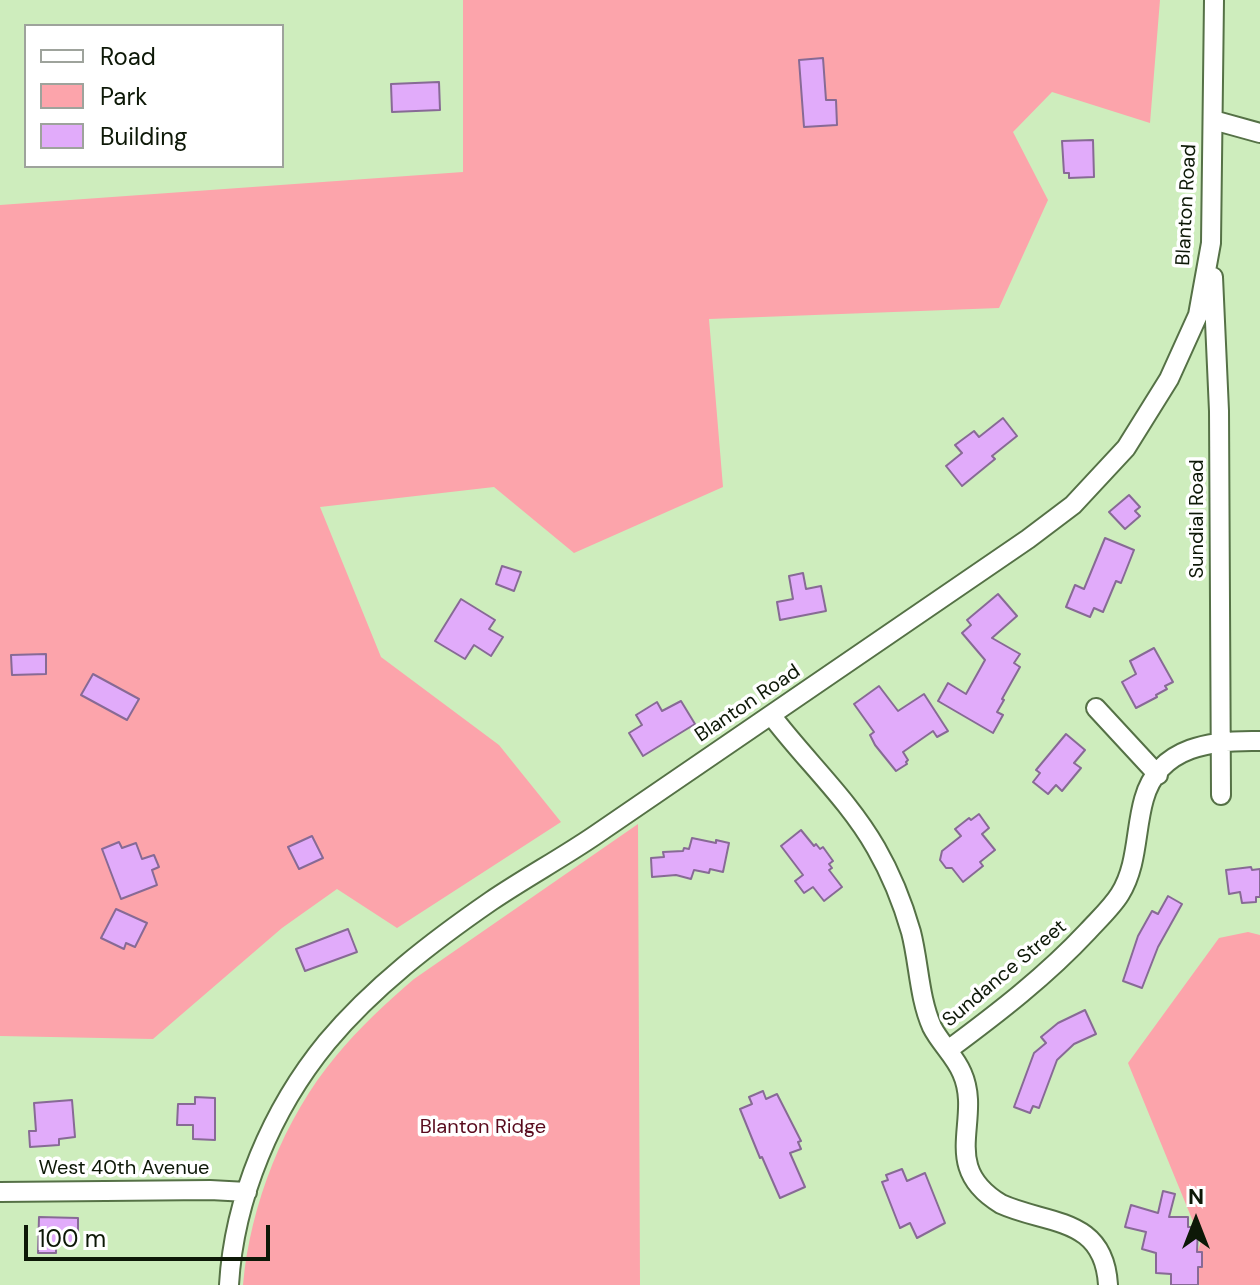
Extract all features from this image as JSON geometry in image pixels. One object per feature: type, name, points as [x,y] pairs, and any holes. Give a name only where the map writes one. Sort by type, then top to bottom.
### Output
[{"type":"street","name":"Blanton Road","points":[[229,1285],[234,1241],[247,1192],[271,1130],[305,1070],[343,1024],[379,988],[493,899],[581,845],[1028,539],[1073,505],[1126,448],[1169,379],[1198,315],[1211,243],[1214,0]]},
{"type":"street","name":"Blanton Road","points":[[1213,120],[1260,133]]},
{"type":"street","name":"Sundial Road","points":[[1211,243],[1219,411],[1221,795]]},
{"type":"street","points":[[1096,708],[1158,775]]},
{"type":"street","points":[[771,715],[850,810],[877,849],[897,891],[911,932],[932,1028],[962,1072],[968,1092],[964,1133],[966,1156],[973,1178],[1001,1204],[1078,1228],[1097,1248],[1107,1270],[1108,1285]]},
{"type":"street","name":"Sundance Street","points":[[948,1050],[1060,961],[1120,894],[1135,852],[1144,797],[1158,775],[1180,753],[1221,740],[1260,741]]},
{"type":"street","name":"West 40th Avenue","points":[[0,1192],[247,1192]]},
{"type":"green space","points":[[463,0],[1160,0],[1150,123],[1052,92],[1013,132],[1048,200],[999,308],[709,319],[723,487],[574,553],[494,487],[320,507],[381,657],[499,745],[561,822],[397,928],[337,889],[282,928],[153,1039],[0,1036],[0,205],[463,172]]},
{"type":"green space","name":"Blanton Ridge","points":[[638,824],[640,1285],[243,1285],[253,1224],[273,1164],[317,1080],[345,1046],[414,979]]},
{"type":"green space","points":[[1248,932],[1260,935],[1260,1285],[1187,1285],[1201,1241],[1128,1063],[1219,938]]},
{"type":"building","points":[[823,58],[826,100],[836,100],[837,125],[804,127],[799,60]]},
{"type":"building","points":[[439,82],[440,110],[392,112],[391,84]]},
{"type":"building","points":[[1093,140],[1094,177],[1069,178],[1069,173],[1064,173],[1062,141]]},
{"type":"building","points":[[1003,418],[1017,436],[962,486],[946,466],[962,453],[955,445],[974,431],[979,437]]},
{"type":"building","points":[[1129,495],[1140,507],[1135,511],[1140,516],[1125,529],[1109,512]]},
{"type":"building","points":[[1105,538],[1134,550],[1121,583],[1116,581],[1103,612],[1094,608],[1090,617],[1066,607],[1075,585],[1084,589]]},
{"type":"building","points":[[502,566],[521,572],[514,591],[496,584]]},
{"type":"building","points":[[803,573],[806,589],[821,586],[826,611],[780,620],[777,602],[793,599],[789,576]]},
{"type":"building","points":[[998,594],[1017,616],[992,638],[1020,654],[1014,663],[1020,667],[1002,699],[997,712],[1003,715],[993,733],[938,701],[948,683],[966,694],[985,660],[962,633],[971,625],[967,620]]},
{"type":"building","points":[[461,599],[495,620],[489,629],[503,637],[491,656],[474,645],[465,659],[435,641]]},
{"type":"building","points":[[1154,648],[1173,682],[1165,686],[1167,689],[1157,697],[1136,708],[1122,682],[1136,674],[1130,661]]},
{"type":"building","points":[[46,654],[46,674],[12,675],[11,655]]},
{"type":"building","points":[[93,674],[139,699],[127,720],[81,695]]},
{"type":"building","points":[[879,686],[898,711],[924,694],[948,731],[937,737],[933,731],[903,752],[907,764],[896,771],[875,745],[870,735],[874,732],[854,704]]},
{"type":"building","points":[[681,701],[695,724],[643,756],[629,733],[642,725],[636,715],[657,702],[662,711]]},
{"type":"building","points":[[1066,734],[1085,750],[1074,763],[1081,768],[1062,791],[1056,785],[1048,794],[1033,782],[1040,773],[1036,770]]},
{"type":"building","points":[[979,814],[989,828],[982,834],[995,850],[980,862],[983,866],[963,882],[952,868],[946,868],[940,860],[942,851],[961,836],[955,829]]},
{"type":"building","points":[[801,830],[814,846],[823,847],[833,861],[829,864],[832,868],[829,870],[842,887],[824,901],[813,887],[804,893],[795,881],[803,875],[781,846]]},
{"type":"building","points":[[312,836],[323,858],[299,869],[288,847]]},
{"type":"building","points":[[692,838],[729,843],[723,872],[694,870],[691,879],[676,875],[652,877],[651,858],[664,857],[663,852],[689,849]]},
{"type":"building","points":[[119,842],[122,848],[136,843],[142,859],[154,855],[159,867],[152,870],[157,885],[121,899],[102,849]]},
{"type":"building","points":[[1251,867],[1252,870],[1260,869],[1260,897],[1256,897],[1256,902],[1242,903],[1240,892],[1229,894],[1226,870]]},
{"type":"building","points":[[1168,896],[1182,904],[1158,947],[1142,988],[1123,981],[1138,936],[1152,911],[1158,914]]},
{"type":"building","points":[[116,909],[147,923],[135,947],[126,943],[124,949],[101,938]]},
{"type":"building","points":[[348,929],[357,952],[305,971],[296,949]]},
{"type":"building","points":[[1085,1010],[1096,1034],[1074,1044],[1057,1060],[1039,1108],[1033,1106],[1030,1113],[1014,1107],[1034,1053],[1046,1043],[1041,1037],[1058,1023]]},
{"type":"building","points":[[763,1091],[766,1099],[777,1094],[801,1141],[798,1142],[801,1149],[790,1153],[805,1187],[780,1198],[740,1109],[752,1104],[749,1097]]},
{"type":"building","points":[[195,1097],[215,1098],[215,1140],[193,1139],[193,1125],[177,1125],[178,1104],[195,1104]]},
{"type":"building","points":[[72,1100],[75,1137],[59,1139],[59,1145],[30,1147],[29,1131],[36,1131],[34,1103]]},
{"type":"building","points":[[902,1169],[907,1181],[925,1173],[945,1223],[917,1238],[910,1223],[900,1228],[882,1182],[888,1180],[886,1175]]},
{"type":"building","points":[[1163,1191],[1175,1194],[1169,1217],[1188,1217],[1188,1227],[1198,1227],[1197,1252],[1202,1252],[1202,1267],[1198,1267],[1198,1285],[1171,1285],[1171,1274],[1156,1273],[1156,1253],[1142,1249],[1146,1232],[1125,1227],[1131,1205],[1158,1213]]},
{"type":"building","points":[[39,1217],[78,1218],[78,1244],[56,1243],[56,1253],[38,1253]]}]
